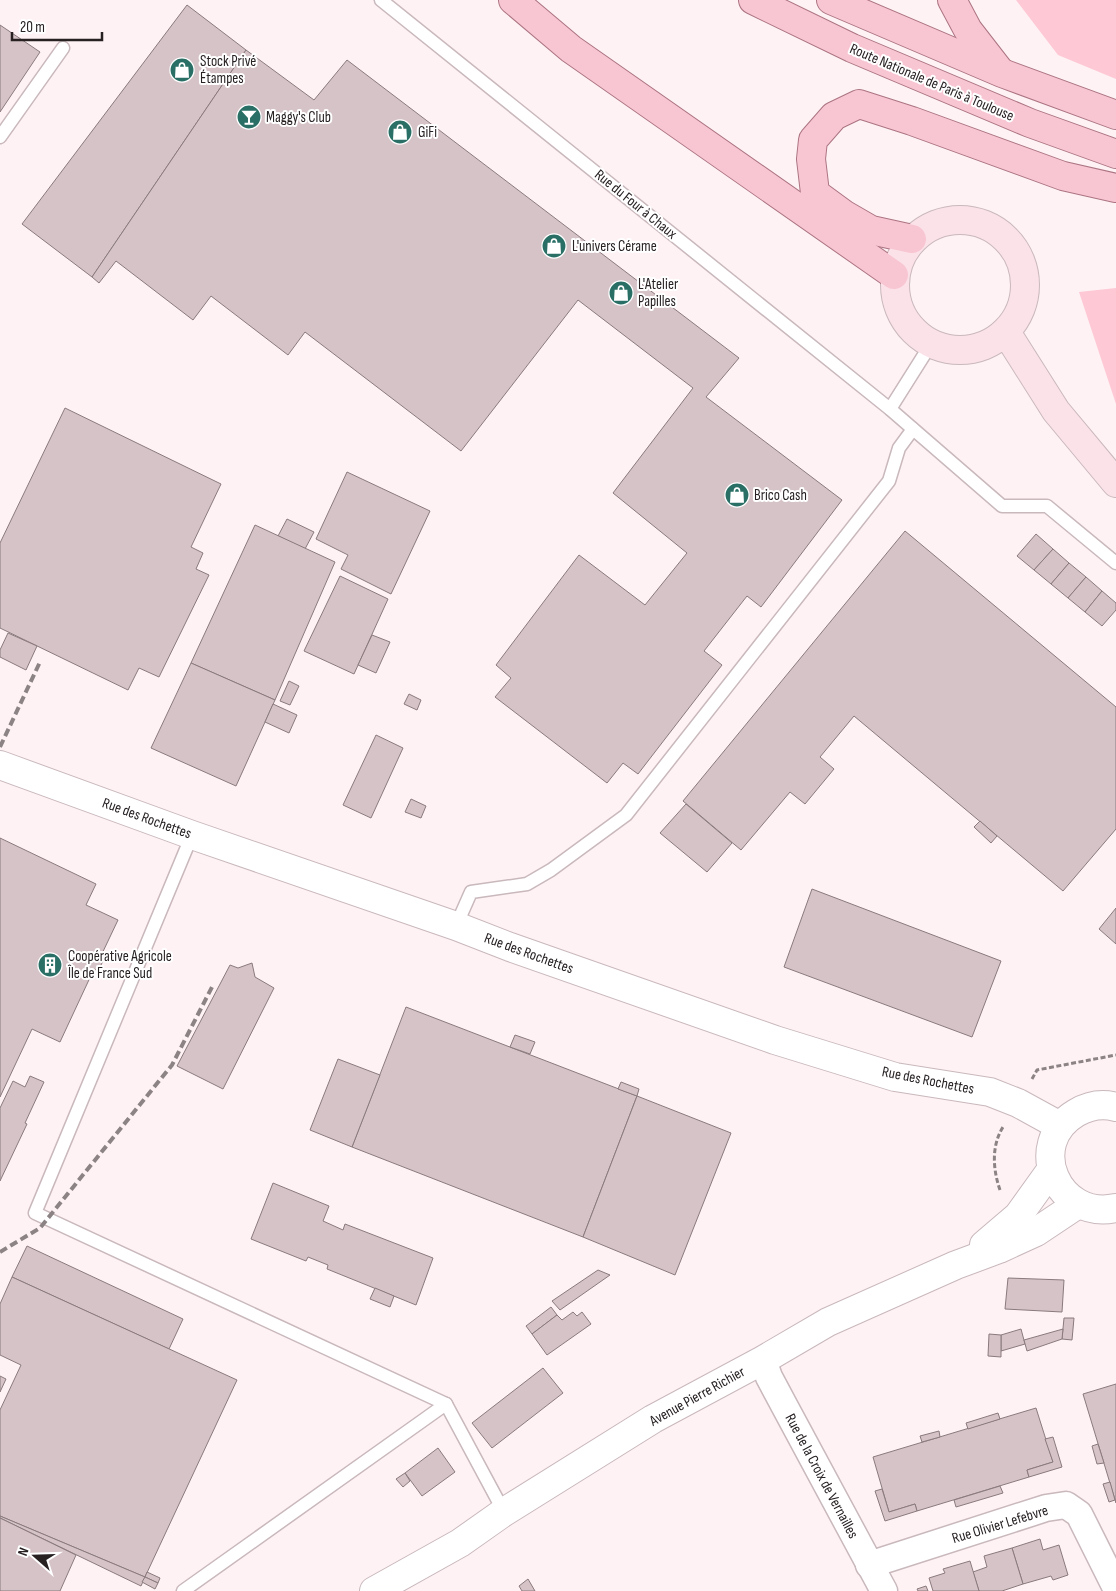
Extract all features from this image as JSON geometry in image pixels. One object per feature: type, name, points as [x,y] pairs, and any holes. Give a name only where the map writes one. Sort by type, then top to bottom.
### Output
[{"type":"main road","points":[[513,0],[571,49],[894,275]]},
{"type":"main road","name":"Route Nationale de Paris à Toulouse","points":[[753,0],[852,48],[1030,123],[1116,154]]},
{"type":"main road","points":[[831,0],[1002,73],[1116,115]]},
{"type":"main road","points":[[952,0],[968,30],[1002,73]]},
{"type":"main road","points":[[912,239],[871,230],[815,193],[811,159],[813,140],[834,116],[859,104],[922,124],[1062,176],[1116,188]]},
{"type":"main road","points":[[949,220],[970,220],[989,226],[1006,238],[1018,255],[1025,275],[1025,296],[1018,315],[1006,332],[989,344],[970,350],[950,350],[931,344],[914,332],[901,316],[895,296],[894,275],[900,256],[912,239],[929,226],[949,220]]},
{"type":"main road","points":[[1006,332],[1056,411],[1116,482]]},
{"type":"street","name":"Rue des Rochettes","points":[[0,765],[192,835],[456,926],[510,947],[775,1040],[895,1077],[990,1092],[1018,1103],[1060,1126]]},
{"type":"street","points":[[1116,1107],[1099,1105],[1084,1108],[1071,1116],[1060,1126],[1053,1140],[1050,1154],[1051,1170],[1057,1184],[1066,1195],[1078,1204],[1092,1209],[1107,1210],[1116,1208]]},
{"type":"street","points":[[956,1265],[983,1246],[1018,1216],[1051,1170]]},
{"type":"street","name":"Avenue Pierre Richier","points":[[374,1591],[460,1544],[504,1512],[653,1419],[763,1360],[828,1322],[1036,1232],[1078,1204]]},
{"type":"street","name":"Rue de la Croix de Vernailles","points":[[763,1360],[769,1377],[884,1591]]},
{"type":"street","name":"Rue Olivier Lefebvre","points":[[869,1565],[1046,1508],[1066,1505],[1079,1514],[1116,1588]]},
{"type":"lane","name":"Rue du Four à Chaux","points":[[381,0],[890,409],[1002,506],[1047,506],[1116,563]]},
{"type":"lane","points":[[0,137],[63,48]]},
{"type":"lane","points":[[890,409],[931,344]]},
{"type":"lane","points":[[456,926],[471,892],[527,884],[551,870],[626,815],[889,481],[899,448],[913,429]]},
{"type":"lane","points":[[192,835],[34,1213],[446,1404],[504,1512]]},
{"type":"lane","points":[[183,1591],[446,1404]]},
{"type":"shaded area","points":[[1016,0],[1116,0],[1116,79],[1058,55]]},
{"type":"shaded area","points":[[1116,288],[1116,404],[1079,292]]},
{"type":"building","points":[[187,5],[246,50],[92,277],[22,224]]},
{"type":"building","points":[[0,25],[40,52],[0,112]]},
{"type":"building","points":[[246,50],[314,100],[347,60],[739,358],[706,397],[842,500],[761,607],[747,596],[704,651],[722,665],[638,774],[623,763],[607,783],[495,697],[511,678],[496,665],[579,555],[645,605],[687,553],[613,493],[693,388],[578,300],[461,451],[305,332],[288,355],[211,296],[193,320],[116,261],[99,283],[92,277]]},
{"type":"building","points":[[65,408],[221,484],[191,547],[203,553],[196,569],[209,575],[159,677],[139,668],[128,690],[0,628],[0,543]]},
{"type":"building","points":[[347,472],[430,511],[391,594],[341,569],[348,555],[316,539]]},
{"type":"building","points":[[287,519],[314,532],[305,549],[278,536]]},
{"type":"building","points":[[255,525],[335,562],[275,700],[191,663]]},
{"type":"building","points":[[905,531],[1116,707],[1116,829],[1063,891],[854,716],[820,757],[834,769],[805,804],[790,792],[741,850],[683,801]]},
{"type":"building","points":[[1036,534],[1053,549],[1034,570],[1017,556]]},
{"type":"building","points":[[1053,549],[1069,563],[1051,584],[1034,570]]},
{"type":"building","points":[[1069,563],[1086,577],[1068,598],[1051,584]]},
{"type":"building","points":[[340,576],[388,599],[354,674],[304,651]]},
{"type":"building","points":[[1086,577],[1102,591],[1085,612],[1068,598]]},
{"type":"building","points":[[1102,591],[1116,603],[1116,610],[1102,626],[1085,612]]},
{"type":"building","points":[[8,633],[37,646],[26,670],[0,657],[0,650]]},
{"type":"building","points":[[372,635],[390,642],[376,673],[358,665]]},
{"type":"building","points":[[191,663],[275,700],[236,786],[151,748]]},
{"type":"building","points":[[289,681],[299,686],[290,705],[280,701]]},
{"type":"building","points":[[409,694],[421,700],[417,710],[404,704]]},
{"type":"building","points":[[273,704],[297,715],[289,733],[265,722]]},
{"type":"building","points":[[376,735],[403,748],[371,818],[343,805]]},
{"type":"building","points":[[411,799],[426,806],[421,818],[405,812]]},
{"type":"building","points":[[686,804],[732,843],[707,872],[660,833]]},
{"type":"building","points":[[980,821],[997,836],[991,843],[974,827]]},
{"type":"building","name":"Coopérative Agricole Île de France Sud","points":[[0,838],[96,884],[86,905],[118,920],[99,960],[103,961],[98,971],[94,969],[60,1042],[32,1029],[0,1097]]},
{"type":"building","points":[[812,889],[1001,961],[972,1037],[784,967]]},
{"type":"building","points":[[1116,908],[1116,944],[1099,929]]},
{"type":"building","points":[[252,963],[255,977],[274,988],[223,1089],[177,1066],[230,965],[238,968]]},
{"type":"building","points":[[406,1007],[637,1096],[583,1237],[352,1147]]},
{"type":"building","points":[[515,1035],[535,1042],[530,1054],[510,1047]]},
{"type":"building","points":[[338,1059],[380,1075],[352,1147],[310,1130]]},
{"type":"building","points":[[30,1076],[44,1082],[25,1123],[27,1124],[0,1181],[0,1108],[13,1081],[25,1087]]},
{"type":"building","points":[[621,1082],[639,1089],[637,1096],[618,1089]]},
{"type":"building","points":[[637,1096],[731,1133],[675,1275],[583,1237]]},
{"type":"building","points":[[273,1183],[329,1206],[323,1221],[343,1230],[345,1224],[433,1258],[416,1305],[327,1269],[328,1265],[308,1257],[306,1261],[251,1239]]},
{"type":"building","points":[[27,1246],[183,1319],[169,1349],[12,1277]]},
{"type":"building","points":[[598,1270],[610,1275],[560,1310],[552,1301]]},
{"type":"building","points":[[12,1277],[237,1380],[145,1577],[0,1516],[0,1410],[21,1365],[0,1355],[0,1304]]},
{"type":"building","points":[[1008,1278],[1064,1280],[1062,1312],[1005,1309]]},
{"type":"building","points":[[375,1288],[394,1296],[390,1307],[370,1299]]},
{"type":"building","points":[[551,1307],[557,1315],[532,1334],[526,1326]]},
{"type":"building","points":[[573,1312],[577,1316],[582,1312],[591,1324],[547,1355],[532,1334],[557,1315],[562,1320]]},
{"type":"building","points":[[1064,1318],[1074,1318],[1072,1340],[1062,1339]]},
{"type":"building","points":[[1021,1329],[1025,1344],[1001,1351],[1001,1335]]},
{"type":"building","points":[[1063,1329],[1062,1339],[1027,1351],[1024,1340]]},
{"type":"building","points":[[989,1334],[1001,1335],[1001,1357],[988,1356]]},
{"type":"building","points":[[543,1368],[563,1393],[492,1448],[472,1423]]},
{"type":"building","points":[[0,1376],[6,1379],[0,1392]]},
{"type":"building","points":[[1116,1384],[1116,1503],[1083,1394]]},
{"type":"building","points":[[1036,1408],[1053,1462],[1027,1470],[1029,1477],[917,1511],[915,1504],[889,1512],[873,1457]]},
{"type":"building","points":[[998,1413],[1000,1419],[968,1429],[966,1423]]},
{"type":"building","points":[[939,1431],[940,1437],[922,1442],[920,1436]]},
{"type":"building","points":[[1053,1437],[1062,1467],[1029,1477],[1027,1470],[1053,1462],[1045,1439]]},
{"type":"building","points":[[1098,1444],[1104,1463],[1097,1464],[1092,1446]]},
{"type":"building","points":[[438,1448],[455,1472],[422,1496],[405,1473]]},
{"type":"building","points":[[405,1473],[410,1481],[403,1487],[396,1479]]},
{"type":"building","points":[[1110,1482],[1115,1500],[1109,1502],[1103,1484]]},
{"type":"building","points":[[1000,1486],[1003,1493],[956,1507],[954,1500]]},
{"type":"building","points":[[882,1489],[889,1512],[915,1504],[917,1511],[885,1521],[875,1491]]},
{"type":"building","points":[[0,1516],[145,1577],[141,1586],[0,1518]]},
{"type":"building","points":[[0,1518],[76,1555],[60,1591],[0,1591]]},
{"type":"building","points":[[1040,1539],[1043,1550],[1059,1545],[1068,1575],[1053,1580],[1051,1576],[1023,1584],[1012,1548]]},
{"type":"building","points":[[1012,1548],[1023,1584],[1002,1591],[979,1591],[973,1572],[987,1567],[984,1556]]},
{"type":"building","points":[[970,1561],[979,1591],[933,1591],[929,1578],[945,1573],[943,1569]]},
{"type":"building","points":[[147,1572],[160,1578],[158,1583],[145,1577]]},
{"type":"building","points":[[145,1577],[158,1583],[155,1589],[142,1582]]},
{"type":"building","points":[[528,1579],[535,1591],[522,1591],[519,1586]]},
{"type":"building","points":[[926,1586],[928,1591],[918,1591],[917,1589]]},
{"type":"railway","points":[[0,747],[40,662]]},
{"type":"railway","points":[[0,1252],[40,1228],[172,1065],[212,987]]},
{"type":"place","name":"Stock Privé Étampes","points":[[182,70]]},
{"type":"place","name":"Maggy's Club","points":[[249,117]]},
{"type":"place","name":"GiFi","points":[[400,132]]},
{"type":"place","name":"L'univers Cérame","points":[[554,246]]},
{"type":"place","name":"L'Atelier Papilles","points":[[621,293]]},
{"type":"place","name":"Brico Cash","points":[[737,495]]},
{"type":"place","name":"Coopérative Agricole Île de France Sud","points":[[50,965]]}]
